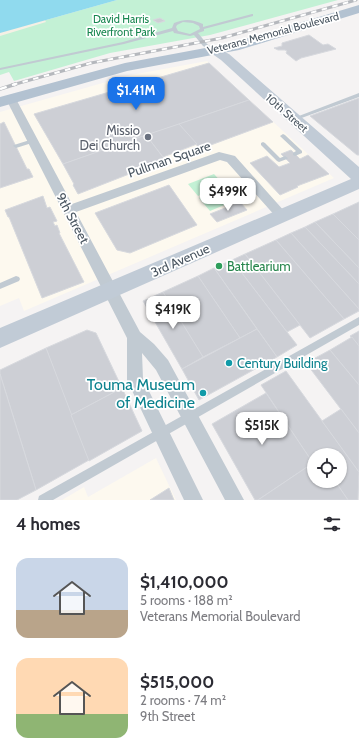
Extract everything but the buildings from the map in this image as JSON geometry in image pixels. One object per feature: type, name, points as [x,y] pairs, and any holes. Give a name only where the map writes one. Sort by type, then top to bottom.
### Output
[{"type":"main road","name":"Veterans Memorial Boulevard","points":[[5,100],[125,67],[234,46],[359,9]]},
{"type":"street","name":"10th Street","points":[[214,51],[225,57],[359,176]]},
{"type":"street","name":"9th Street","points":[[5,100],[33,141],[135,337],[156,356],[235,500]]},
{"type":"street","name":"Pullman Square","points":[[69,210],[219,156],[231,160],[281,215]]},
{"type":"street","name":"3rd Avenue","points":[[0,338],[359,182]]},
{"type":"street","points":[[135,337],[135,380],[194,500]]},
{"type":"lane","points":[[0,69],[124,43],[174,30],[185,35],[196,34],[203,28],[252,15]]},
{"type":"lane","points":[[174,30],[175,24],[184,21],[198,23],[203,28]]},
{"type":"lane","points":[[196,34],[205,45],[214,51]]},
{"type":"lane","points":[[294,118],[359,95]]},
{"type":"lane","points":[[283,136],[300,152],[295,154]]},
{"type":"lane","points":[[16,146],[33,141]]},
{"type":"lane","points":[[263,144],[279,160],[285,158]]},
{"type":"lane","points":[[0,286],[16,279]]},
{"type":"lane","points":[[43,500],[359,322]]},
{"type":"shaded area","points":[[207,61],[334,178],[24,311],[19,298],[0,306],[0,112],[131,75]]},
{"type":"shaded area","points":[[156,458],[176,500],[62,500],[84,487],[88,497]]},
{"type":"green space","name":"David Harris Riverfront Park","points":[[117,0],[338,0],[210,35],[110,53],[14,81],[9,72],[0,75],[0,33]]},
{"type":"green space","points":[[214,174],[224,185],[216,189],[214,186],[204,190],[206,193],[198,196],[188,184]]},
{"type":"green space","points":[[226,187],[236,200],[210,211],[199,198],[207,195],[210,198],[220,193],[218,190]]},
{"type":"sand","points":[[43,17],[46,22],[0,36],[0,28]]},
{"type":"water","points":[[0,0],[117,0],[0,33]]},
{"type":"railway","points":[[12,85],[91,63],[222,38],[356,0]]},
{"type":"railway","points":[[0,89],[16,84]]},
{"type":"place","name":"Missio Dei Church","points":[[148,137]]},
{"type":"place","name":"Battlearium","points":[[219,266]]},
{"type":"place","name":"Century Building","points":[[229,363]]},
{"type":"place","name":"Touma Museum of Medicine","points":[[203,393]]}]
